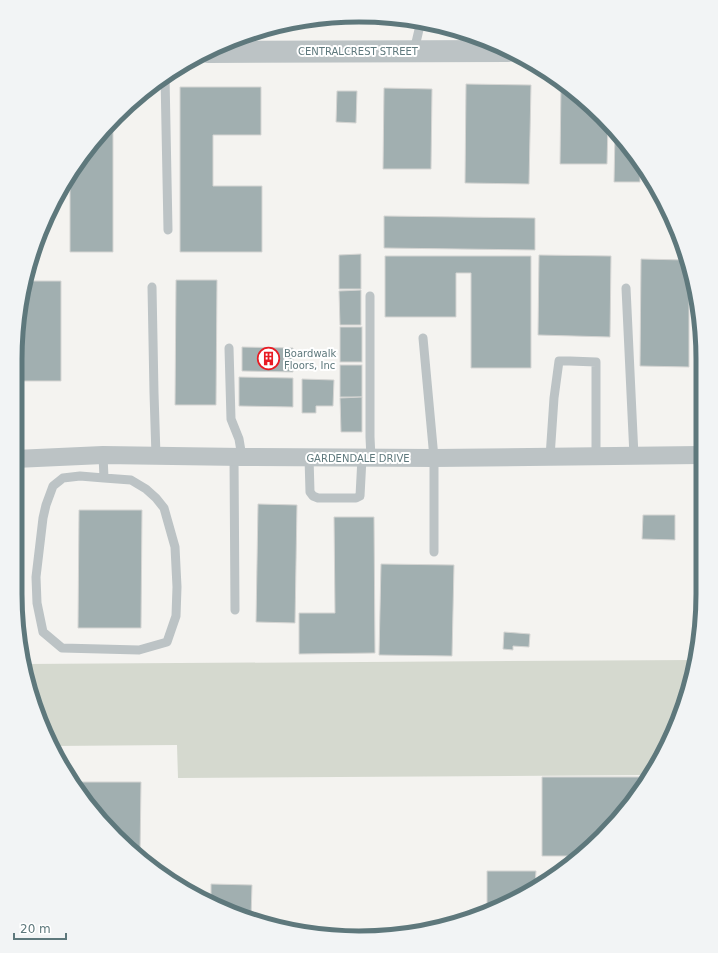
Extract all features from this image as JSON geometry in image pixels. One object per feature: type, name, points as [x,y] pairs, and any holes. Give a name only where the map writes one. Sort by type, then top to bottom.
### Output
[{"type":"street","name":"CENTRALCREST STREET","points":[[221,52],[495,51]]},
{"type":"street","name":"GARDENDALE DRIVE","points":[[22,458],[103,455],[309,458],[696,455]]},
{"type":"lane","points":[[414,51],[420,27]]},
{"type":"lane","points":[[165,84],[168,230]]},
{"type":"lane","points":[[152,287],[156,456]]},
{"type":"lane","points":[[626,288],[634,456]]},
{"type":"lane","points":[[309,458],[310,492],[313,496],[318,498],[356,498],[360,496],[370,437],[370,296]]},
{"type":"lane","points":[[423,338],[434,458],[434,552]]},
{"type":"lane","points":[[229,348],[231,419],[239,439],[235,610]]},
{"type":"lane","points":[[550,456],[554,398],[559,361],[570,361],[596,362],[596,456]]},
{"type":"lane","points":[[103,455],[104,478]]},
{"type":"lane","points":[[80,476],[104,478],[131,480],[146,489],[164,508],[175,547],[177,587],[176,616],[167,642],[139,650],[62,648],[43,632],[37,603],[36,577],[43,518],[53,486],[63,478],[80,476]]},
{"type":"shaded area","points":[[690,660],[685,681],[670,723],[651,763],[643,775],[178,778],[177,745],[59,746],[40,702],[29,664]]},
{"type":"building","points":[[466,84],[531,85],[529,184],[465,183]]},
{"type":"building","points":[[180,87],[261,87],[261,135],[213,135],[213,186],[262,186],[262,252],[180,252]]},
{"type":"building","points":[[384,88],[432,89],[431,169],[383,169]]},
{"type":"building","points":[[561,90],[581,106],[608,132],[607,164],[560,164]]},
{"type":"building","points":[[337,91],[357,91],[356,123],[336,122]]},
{"type":"building","points":[[113,130],[113,252],[70,252],[70,186],[92,154]]},
{"type":"building","points":[[615,140],[640,174],[640,182],[614,182]]},
{"type":"building","points":[[384,216],[535,218],[535,250],[384,248]]},
{"type":"building","points":[[361,254],[361,289],[339,289],[339,255]]},
{"type":"building","points":[[539,255],[611,256],[610,337],[538,335]]},
{"type":"building","points":[[385,256],[531,256],[531,368],[471,368],[471,273],[456,273],[456,317],[385,317]]},
{"type":"building","points":[[641,259],[681,260],[689,289],[689,367],[640,366]]},
{"type":"building","points":[[176,280],[217,280],[216,405],[175,405]]},
{"type":"building","points":[[31,281],[61,281],[61,381],[22,381],[23,337]]},
{"type":"building","points":[[361,290],[361,325],[340,325],[339,291]]},
{"type":"building","points":[[340,327],[362,327],[362,362],[340,362]]},
{"type":"building","name":"Boardwalk Floors, Inc","points":[[242,347],[293,348],[293,372],[242,371]]},
{"type":"building","points":[[340,365],[362,365],[362,397],[340,397]]},
{"type":"building","points":[[239,377],[293,378],[293,407],[239,406]]},
{"type":"building","points":[[302,379],[334,380],[333,406],[316,406],[316,413],[302,413]]},
{"type":"building","points":[[362,397],[362,432],[341,432],[340,398]]},
{"type":"building","points":[[258,504],[297,505],[295,623],[256,622]]},
{"type":"building","points":[[79,510],[142,510],[141,628],[78,628]]},
{"type":"building","points":[[643,515],[675,515],[675,540],[642,539]]},
{"type":"building","points":[[334,517],[374,517],[375,653],[299,654],[299,613],[335,613]]},
{"type":"building","points":[[381,564],[454,565],[452,656],[379,655]]},
{"type":"building","points":[[504,632],[530,634],[529,647],[513,646],[513,650],[503,649]]},
{"type":"building","points":[[542,777],[642,777],[612,816],[597,832],[570,856],[542,856]]},
{"type":"building","points":[[81,782],[141,782],[140,850],[106,816]]},
{"type":"building","points":[[487,871],[536,871],[535,881],[487,905]]},
{"type":"building","points":[[211,884],[252,885],[251,913],[230,905],[211,896]]},
{"type":"place","name":"Boardwalk Floors, Inc","points":[[268,359]]}]
